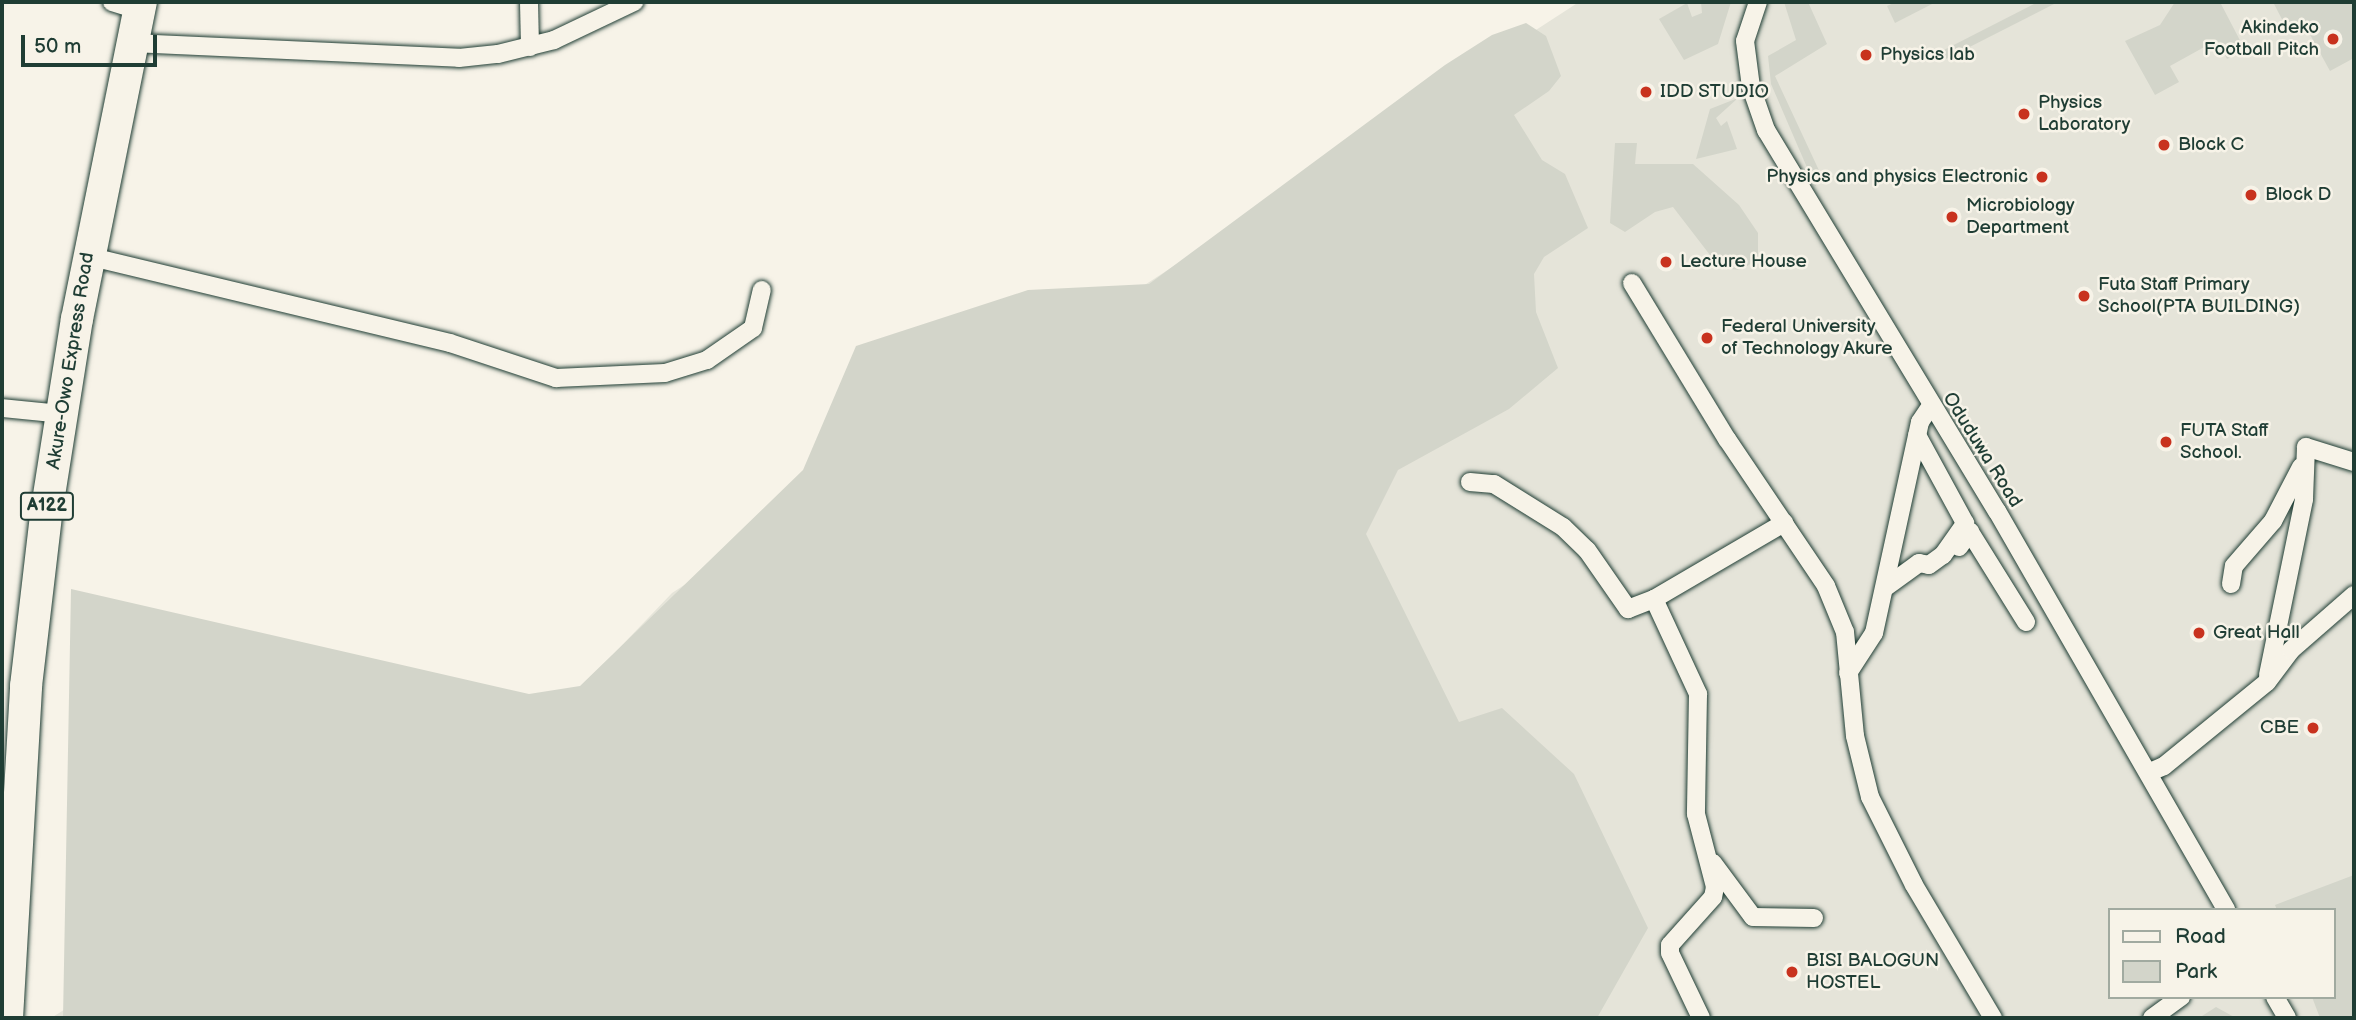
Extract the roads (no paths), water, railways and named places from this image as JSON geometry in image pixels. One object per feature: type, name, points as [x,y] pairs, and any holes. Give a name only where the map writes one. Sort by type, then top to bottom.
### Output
[{"type":"highway","name":"Akure-Owo Express Road","points":[[7,1018],[9,829],[26,686],[62,414],[88,256],[132,43],[131,5]]},
{"type":"street","points":[[529,2],[530,47]]},
{"type":"street","points":[[132,43],[459,58],[530,47],[584,28],[634,2]]},
{"type":"street","name":"Oduduwa Road","points":[[1758,2],[1745,41],[1751,87],[1766,130],[1930,407],[1997,511],[2150,772],[2225,908]]},
{"type":"street","points":[[88,256],[450,344],[556,378],[683,370],[739,341],[753,328],[762,289]]},
{"type":"street","points":[[1632,283],[1826,586],[1844,632],[1855,736],[1870,797],[1920,894],[1993,1018]]},
{"type":"street","points":[[1848,673],[1870,644],[1886,587],[1917,435],[1930,407]]},
{"type":"street","points":[[2,408],[62,414]]},
{"type":"street","points":[[1917,435],[1965,523],[1943,555]]},
{"type":"street","points":[[2267,682],[2304,499],[2306,447]]},
{"type":"street","points":[[2306,447],[2354,462]]},
{"type":"street","points":[[2231,584],[2241,554],[2273,522],[2298,479],[2306,447]]},
{"type":"street","points":[[1469,482],[1494,484],[1563,527],[1587,550],[1622,605],[1634,608],[1784,523]]},
{"type":"street","points":[[1886,587],[1919,563],[1929,565],[1958,549],[1970,532],[2026,622]]},
{"type":"street","points":[[2150,772],[2164,766],[2267,682],[2291,650],[2354,594]]},
{"type":"street","points":[[1654,599],[1698,694],[1696,814],[1713,897],[1670,945],[1670,953],[1701,1018]]},
{"type":"street","points":[[1705,851],[1753,917],[1814,918]]},
{"type":"street","points":[[2152,1018],[2178,999]]},
{"type":"street","points":[[2276,999],[2287,1018]]},
{"type":"place","name":"Akindeko Football Pitch","points":[[2333,39]]},
{"type":"place","name":"Physics lab","points":[[1866,55]]},
{"type":"place","name":"IDD STUDIO","points":[[1646,92]]},
{"type":"place","name":"Physics Laboratory","points":[[2024,114]]},
{"type":"place","name":"Block C","points":[[2164,145]]},
{"type":"place","name":"Physics and physics Electronic","points":[[2042,177]]},
{"type":"place","name":"Block D","points":[[2251,195]]},
{"type":"place","name":"Microbiology Department","points":[[1952,217]]},
{"type":"place","name":"Lecture House","points":[[1666,262]]},
{"type":"place","name":"Futa Staff Primary School(PTA BUILDING)","points":[[2084,296]]},
{"type":"place","name":"Federal University of Technology Akure","points":[[1707,338]]},
{"type":"place","name":"FUTA Staff School.","points":[[2166,442]]},
{"type":"place","name":"Great Hall","points":[[2199,633]]},
{"type":"place","name":"CBE","points":[[2313,728]]},
{"type":"place","name":"BISI BALOGUN HOSTEL","points":[[1792,972]]}]
